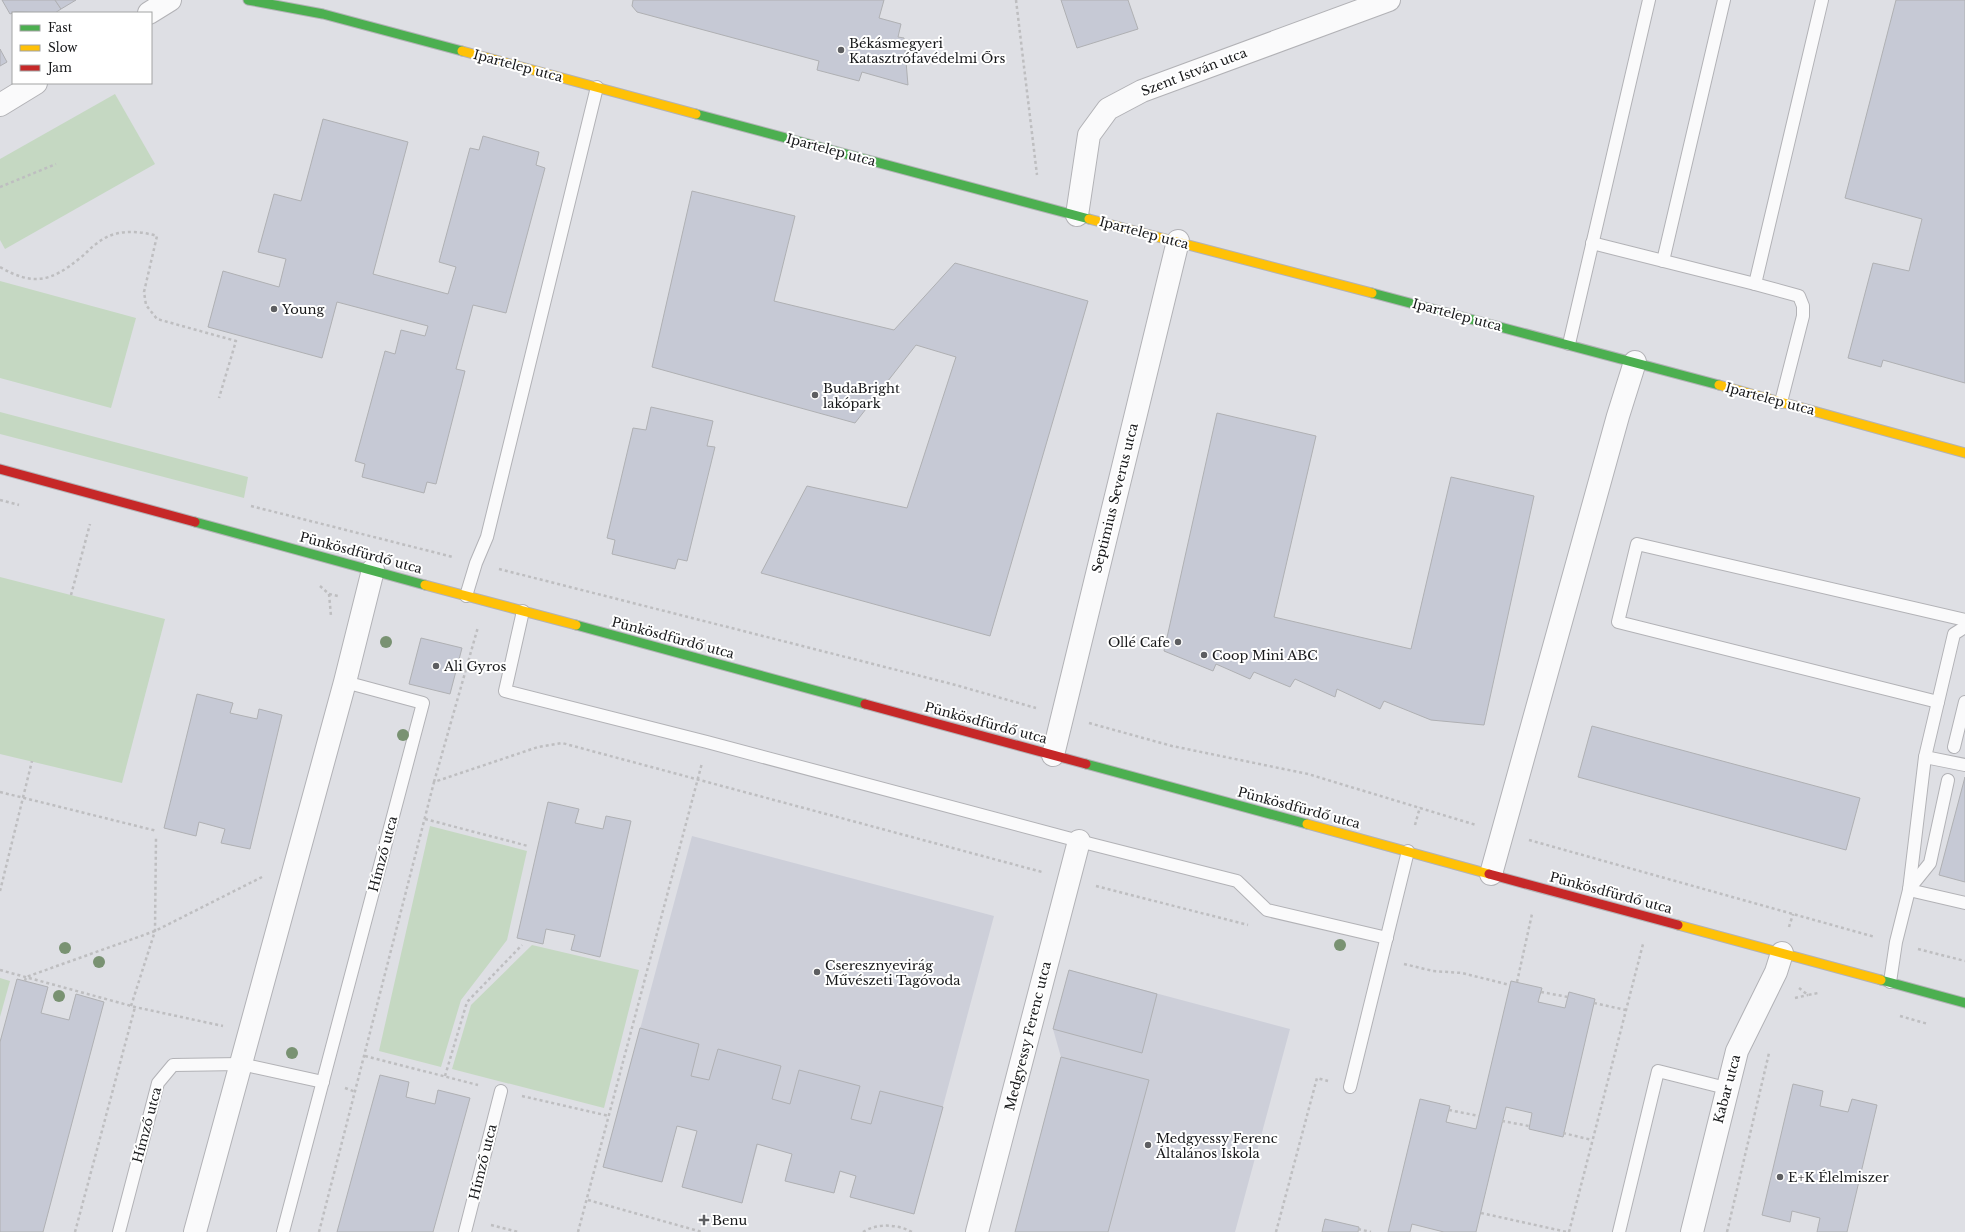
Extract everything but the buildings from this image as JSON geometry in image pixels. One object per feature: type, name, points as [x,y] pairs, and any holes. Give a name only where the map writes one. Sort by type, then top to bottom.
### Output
[{"type":"street","points":[[151,12],[169,0]]},
{"type":"street","name":"Ipartelep utca","points":[[248,0],[319,7],[597,87],[1569,344],[1965,453]]},
{"type":"street","name":"Szent István utca","points":[[1077,215],[1089,135],[1108,110],[1142,91],[1388,0]]},
{"type":"street","points":[[0,105],[34,84]]},
{"type":"street","name":"Septimius Severus utca","points":[[1053,755],[1178,241]]},
{"type":"street","points":[[1491,874],[1616,423],[1635,362]]},
{"type":"street","name":"Pünkösdfürdő utca","points":[[0,469],[1965,1003]]},
{"type":"street","points":[[195,1232],[345,682],[373,570]]},
{"type":"street","name":"Medgyessy Ferenc utca","points":[[977,1232],[1079,841]]},
{"type":"street","name":"Kabar utca","points":[[1692,1232],[1736,1051],[1776,972],[1782,953]]},
{"type":"lane","points":[[1569,344],[1649,0]]},
{"type":"lane","points":[[1663,260],[1724,0]]},
{"type":"lane","points":[[1755,284],[1822,0]]},
{"type":"lane","points":[[466,596],[476,563],[487,537],[597,87]]},
{"type":"lane","points":[[1592,243],[1663,260],[1798,296],[1803,306],[1803,316],[1781,402]]},
{"type":"lane","points":[[1938,702],[1618,622],[1637,544],[1965,620]]},
{"type":"lane","points":[[523,611],[505,691],[707,742],[1079,841],[1237,881],[1267,910],[1387,938]]},
{"type":"lane","points":[[1890,982],[1896,942],[1909,890],[1926,757],[1954,634],[1965,627]]},
{"type":"lane","name":"Hímző utca","points":[[283,1232],[423,703],[345,682]]},
{"type":"lane","points":[[1954,747],[1965,702]]},
{"type":"lane","points":[[1926,757],[1965,766]]},
{"type":"lane","points":[[1909,890],[1930,863],[1948,780]]},
{"type":"lane","points":[[1350,1087],[1408,851]]},
{"type":"lane","points":[[1909,890],[1965,903]]},
{"type":"lane","name":"Hímző utca","points":[[119,1232],[158,1083],[173,1065],[241,1064],[323,1082]]},
{"type":"lane","points":[[1619,1232],[1658,1071],[1726,1088]]},
{"type":"lane","name":"Hímző utca","points":[[466,1232],[501,1091]]},
{"type":"path","points":[[1016,0],[1039,188],[1036,203]]},
{"type":"path","points":[[0,187],[56,164]]},
{"type":"path","points":[[0,267],[24,279],[35,280],[49,277],[67,269],[96,243],[110,236],[124,232],[140,231],[157,236],[144,292],[146,305],[157,318],[236,341],[219,398]]},
{"type":"path","points":[[246,505],[944,682],[1172,746],[1308,774],[1502,833],[1965,961]]},
{"type":"path","points":[[71,595],[90,524]]},
{"type":"path","points":[[316,582],[329,594],[365,601]]},
{"type":"path","points":[[319,1232],[434,782],[479,624]]},
{"type":"path","points":[[578,1232],[588,1200],[625,1052],[707,742]]},
{"type":"path","points":[[434,782],[538,747],[562,744],[1069,879],[1252,926]]},
{"type":"path","points":[[0,891],[32,761]]},
{"type":"path","points":[[0,792],[157,831]]},
{"type":"path","points":[[425,819],[528,846]]},
{"type":"path","points":[[131,1006],[155,931],[156,837]]},
{"type":"path","points":[[24,981],[26,977],[155,931],[264,875]]},
{"type":"path","points":[[1517,982],[1533,908]]},
{"type":"path","points":[[1481,1213],[1568,1232],[1644,939]]},
{"type":"path","points":[[444,1076],[467,1002],[522,945]]},
{"type":"path","points":[[1382,960],[1433,971],[1462,973],[1510,985]]},
{"type":"path","points":[[0,970],[100,999],[250,1033]]},
{"type":"path","points":[[1541,992],[1568,997]]},
{"type":"path","points":[[1792,998],[1808,995]]},
{"type":"path","points":[[1594,1003],[1626,1010]]},
{"type":"path","points":[[75,1232],[135,1007]]},
{"type":"path","points":[[1727,1232],[1770,1048]]},
{"type":"path","points":[[365,1056],[501,1091],[609,1116]]},
{"type":"path","points":[[1276,1232],[1316,1078],[1350,1087]]},
{"type":"path","points":[[1449,1110],[1479,1116]]},
{"type":"path","points":[[1502,1121],[1529,1126]]},
{"type":"path","points":[[1563,1133],[1592,1140]]},
{"type":"path","points":[[588,1200],[702,1232]]},
{"type":"path","points":[[468,1220],[518,1232]]},
{"type":"path","points":[[863,1232],[885,1226],[904,1228],[912,1232]]},
{"type":"path","points":[[1358,1229],[1371,1232]]},
{"type":"shaded area","name":"Cseresznyevirág Művészeti Tagóvoda","points":[[692,836],[994,916],[914,1214],[850,1197],[856,1176],[840,1172],[834,1193],[785,1181],[792,1154],[758,1144],[742,1203],[682,1187],[697,1131],[677,1126],[662,1182],[603,1167]]},
{"type":"shaded area","name":"Medgyessy Ferenc Általános Iskola","points":[[1069,970],[1290,1029],[1235,1232],[1015,1232],[1061,1057],[1053,1029]]},
{"type":"green space","points":[[115,94],[155,164],[5,249],[0,240],[0,159]]},
{"type":"green space","points":[[0,281],[136,318],[111,408],[0,378]]},
{"type":"green space","points":[[0,412],[248,477],[244,498],[0,434]]},
{"type":"green space","points":[[0,577],[165,619],[122,783],[0,754]]},
{"type":"green space","points":[[430,826],[527,851],[507,940],[461,1000],[441,1067],[379,1051]]},
{"type":"green space","points":[[532,945],[639,970],[604,1108],[452,1069],[471,1005]]},
{"type":"green space","points":[[0,978],[10,981],[0,1017]]},
{"type":"traffic: fast","points":[[248,0],[323,14],[462,51]]},
{"type":"traffic: fast","points":[[696,114],[1089,219]]},
{"type":"traffic: fast","points":[[1372,293],[1719,385]]},
{"type":"traffic: fast","points":[[195,522],[425,585]]},
{"type":"traffic: fast","points":[[576,625],[865,704]]},
{"type":"traffic: fast","points":[[1086,764],[1307,824]]},
{"type":"traffic: fast","points":[[1881,980],[1965,1003]]},
{"type":"traffic: slow","points":[[462,51],[696,114]]},
{"type":"traffic: slow","points":[[1089,219],[1372,293]]},
{"type":"traffic: slow","points":[[1719,385],[1965,453]]},
{"type":"traffic: slow","points":[[425,585],[576,625]]},
{"type":"traffic: slow","points":[[1307,824],[1489,874]]},
{"type":"traffic: slow","points":[[1678,925],[1881,980]]},
{"type":"traffic: jam","points":[[0,469],[195,522]]},
{"type":"traffic: jam","points":[[865,704],[1086,764]]},
{"type":"traffic: jam","points":[[1489,874],[1678,925]]},
{"type":"place","name":"Békásmegyeri Katasztrófavédelmi Őrs","points":[[841,50]]},
{"type":"place","name":"Young","points":[[274,309]]},
{"type":"place","name":"BudaBright lakópark","points":[[815,395]]},
{"type":"place","name":"Ollé Cafe","points":[[1178,642]]},
{"type":"place","name":"Coop Mini ABC","points":[[1204,655]]},
{"type":"place","name":"Ali Gyros","points":[[436,666]]},
{"type":"place","name":"Cseresznyevirág Művészeti Tagóvoda","points":[[817,972]]},
{"type":"place","name":"Medgyessy Ferenc Általános Iskola","points":[[1148,1145]]},
{"type":"place","name":"E+K Élelmiszer","points":[[1780,1177]]},
{"type":"place","name":"Benu","points":[[704,1220]]}]
